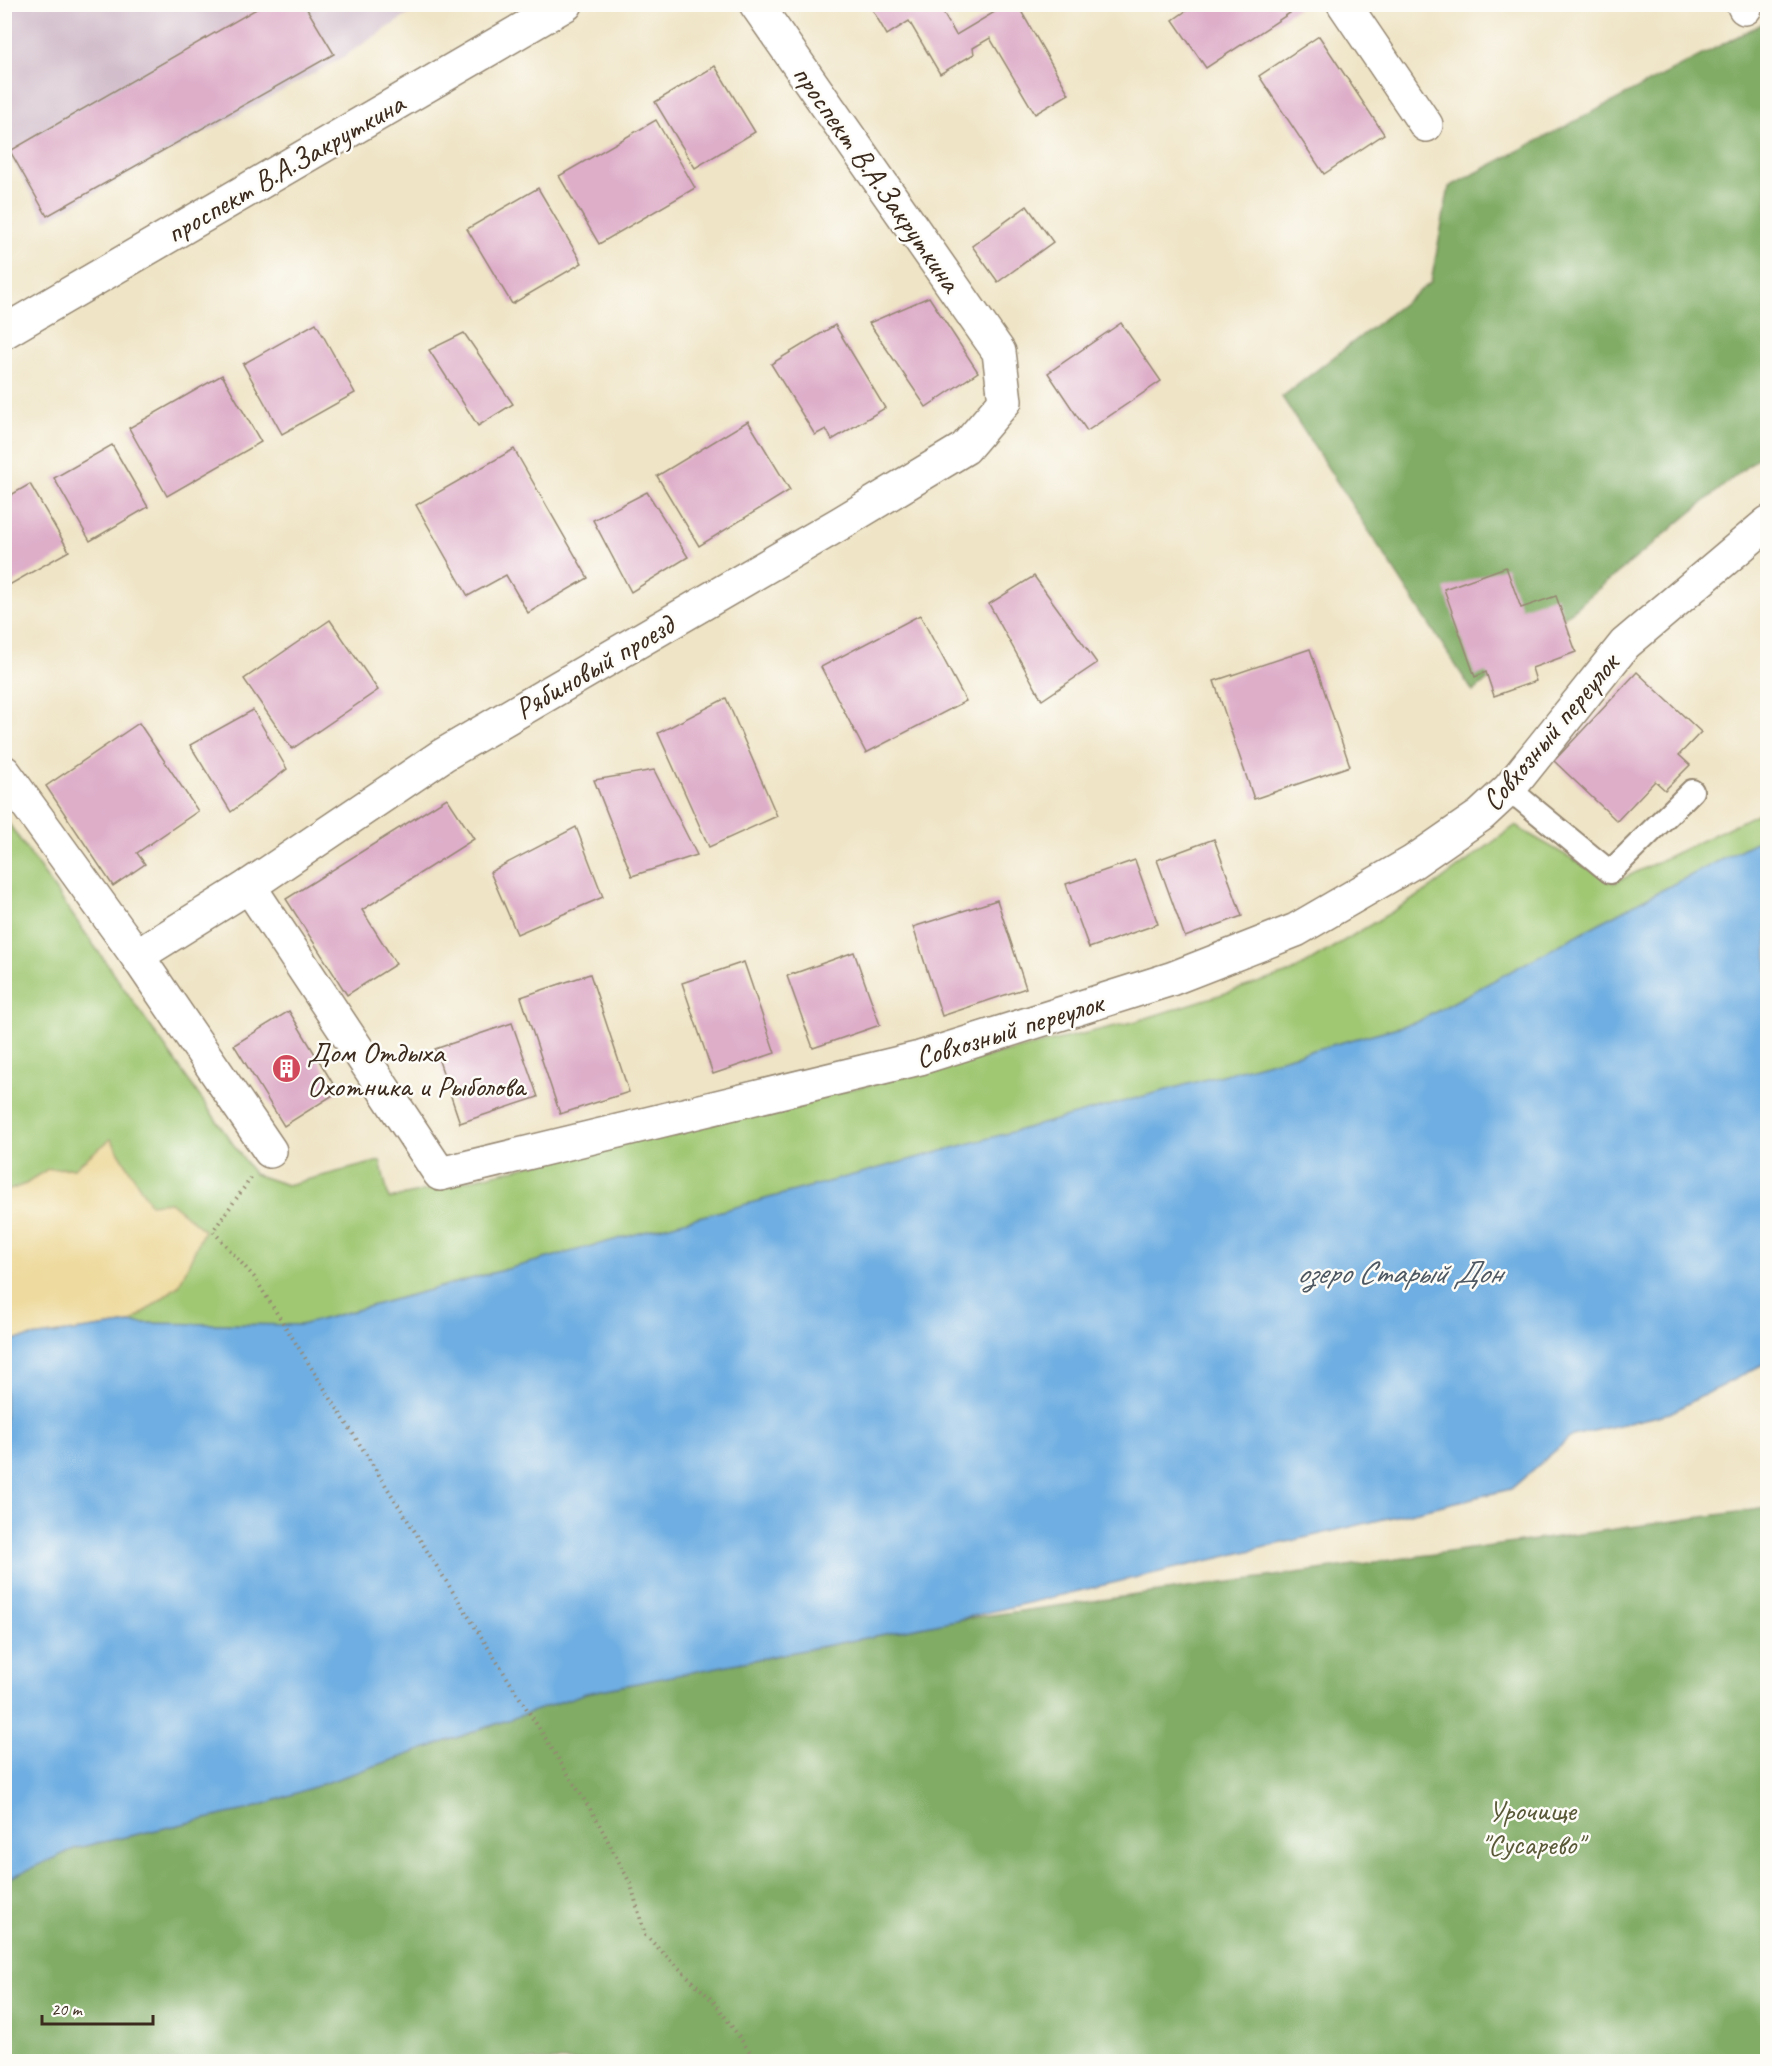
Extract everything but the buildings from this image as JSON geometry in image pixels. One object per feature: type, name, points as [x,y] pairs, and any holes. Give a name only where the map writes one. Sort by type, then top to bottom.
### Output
[{"type":"street","name":"проспект В.А.Закруткина","points":[[4,332],[566,4]]},
{"type":"street","name":"проспект В.А.Закруткина","points":[[756,4],[999,352]]},
{"type":"street","points":[[1344,4],[1426,125]]},
{"type":"street","name":"Рябиновый проезд","points":[[137,956],[249,886],[443,755],[842,524],[965,448],[1005,401],[999,352]]},
{"type":"street","name":"Совхозный переулок","points":[[249,886],[440,1174],[920,1058],[1172,979],[1296,930],[1413,862],[1481,815],[1509,789],[1625,644],[1767,523]]},
{"type":"street","points":[[4,772],[137,956],[270,1151]]},
{"type":"lane","points":[[1509,789],[1610,872],[1692,791]]},
{"type":"path","points":[[270,1151],[213,1231],[255,1277],[597,1820],[631,1885],[645,1935],[715,2003],[758,2061]]},
{"type":"shaded area","points":[[4,5],[423,5],[340,59],[46,220],[5,147]]},
{"type":"green space","points":[[1767,21],[1767,450],[1473,692],[1282,397],[1431,282],[1449,187]]},
{"type":"green space","points":[[1767,809],[1768,836],[1633,905],[1417,1022],[301,1325],[130,1323],[179,1285],[150,1204],[132,1176],[74,1168],[48,1169],[26,1184],[5,1192],[4,817],[254,1174],[287,1185],[380,1161],[389,1199],[1137,1021],[1292,972],[1425,892],[1515,826],[1614,883]]},
{"type":"green space","name":"Урочище \"Сусарево\"","points":[[1767,1508],[1767,2061],[5,2061],[4,1880],[76,1848],[250,1809],[586,1693],[956,1620]]},
{"type":"sand","points":[[111,1139],[150,1204],[170,1202],[204,1230],[179,1285],[130,1323],[11,1340],[5,1344],[4,1192],[26,1184],[48,1169],[74,1168]]},
{"type":"water","name":"озеро Старый Дон","points":[[1767,836],[1767,1362],[1670,1413],[1572,1436],[1511,1489],[956,1620],[586,1693],[250,1809],[76,1848],[5,1880],[5,1344],[11,1340],[130,1323],[301,1325],[1417,1022],[1633,905]]},
{"type":"place","name":"Дом Отдыха Охотника и Рыболова","points":[[286,1069]]}]
